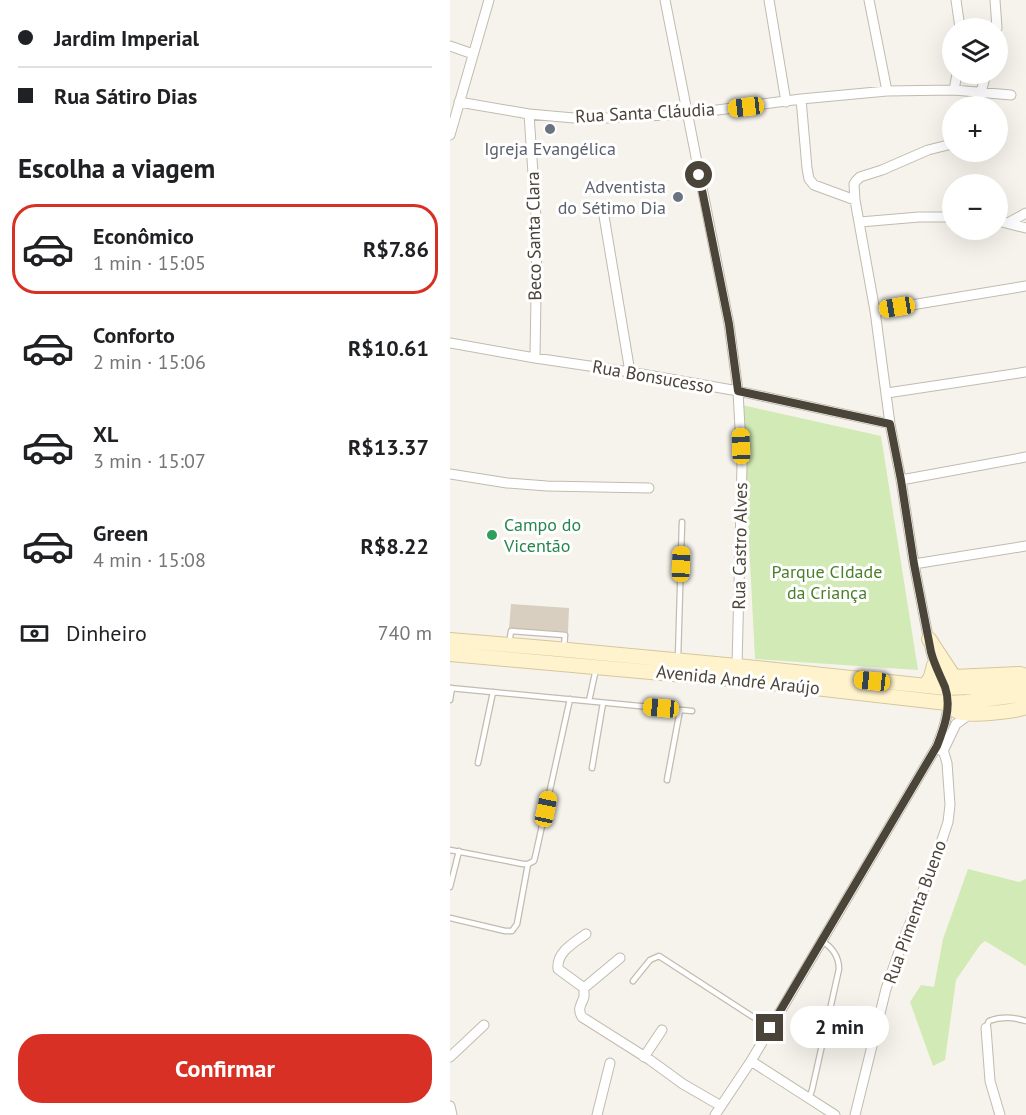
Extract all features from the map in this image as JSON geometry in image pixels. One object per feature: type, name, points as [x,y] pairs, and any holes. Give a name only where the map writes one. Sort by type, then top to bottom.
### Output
[{"type":"main road","points":[[929,639],[949,689],[954,710],[970,714],[1012,711],[1026,707]]},
{"type":"main road","name":"Avenida André Araújo","points":[[450,640],[925,686],[949,689],[966,702],[1026,694]]},
{"type":"main road","name":"Avenida André Araújo","points":[[450,654],[949,689],[1026,683]]},
{"type":"main road","points":[[925,686],[931,677],[934,665]]},
{"type":"main road","points":[[949,689],[1020,674],[1026,676]]},
{"type":"street","points":[[450,135],[489,0]]},
{"type":"street","name":"Rua Castro Alves","points":[[665,0],[729,324],[738,391],[742,465],[737,666]]},
{"type":"street","points":[[769,0],[786,102]]},
{"type":"street","points":[[869,0],[887,91]]},
{"type":"street","points":[[956,0],[959,18]]},
{"type":"street","points":[[995,0],[996,18]]},
{"type":"street","points":[[450,46],[473,54]]},
{"type":"street","points":[[954,90],[955,84]]},
{"type":"street","points":[[981,96],[983,84]]},
{"type":"street","name":"Rua Santa Cláudia","points":[[459,102],[529,114],[585,119],[687,114],[801,99],[887,91],[954,90],[1011,95]]},
{"type":"street","points":[[801,99],[809,179],[814,185],[855,200]]},
{"type":"street","name":"Beco Santa Clara","points":[[529,114],[537,233],[535,358]]},
{"type":"street","points":[[940,748],[946,723],[949,689],[934,665],[914,564],[890,424],[875,311],[854,184],[860,177],[942,146]]},
{"type":"street","points":[[1008,223],[1026,213]]},
{"type":"street","points":[[604,216],[630,372]]},
{"type":"street","points":[[860,222],[942,217]]},
{"type":"street","points":[[1008,223],[1026,228]]},
{"type":"street","points":[[875,311],[1026,286]]},
{"type":"street","name":"Rua Bonsucesso","points":[[450,343],[738,391],[890,424]]},
{"type":"street","points":[[887,393],[1026,372]]},
{"type":"street","points":[[901,480],[1026,457]]},
{"type":"street","points":[[450,474],[507,483],[547,486],[649,488]]},
{"type":"street","points":[[914,564],[1026,546]]},
{"type":"street","points":[[715,1115],[751,1061],[821,941],[940,748],[956,724],[970,714]]},
{"type":"street","name":"Rua Pimenta Bueno","points":[[855,1115],[886,989],[948,822],[950,805],[947,763],[940,748]]},
{"type":"street","points":[[584,988],[558,969],[558,963],[570,946],[586,934]]},
{"type":"street","points":[[584,988],[620,958]]},
{"type":"street","points":[[584,988],[584,998],[579,1011],[582,1017],[683,1084],[721,1106]]},
{"type":"street","points":[[450,1057],[484,1025]]},
{"type":"street","points":[[986,1028],[990,1081],[1000,1115]]},
{"type":"street","points":[[644,1057],[662,1030]]},
{"type":"street","points":[[751,1061],[835,1115]]},
{"type":"street","points":[[597,1115],[610,1063]]},
{"type":"street","points":[[450,1106],[452,1115]]},
{"type":"lane","points":[[678,661],[682,522]]},
{"type":"lane","points":[[589,701],[597,666]]},
{"type":"lane","points":[[450,700],[451,688],[692,711]]},
{"type":"lane","points":[[478,763],[493,692]]},
{"type":"lane","points":[[450,850],[523,864],[534,861],[570,699]]},
{"type":"lane","points":[[592,768],[603,702]]},
{"type":"lane","points":[[667,780],[680,710]]},
{"type":"lane","points":[[450,887],[459,851]]},
{"type":"lane","points":[[450,918],[512,931],[517,924],[528,864]]},
{"type":"lane","points":[[809,1098],[839,969],[837,957],[821,941]]},
{"type":"lane","points":[[633,981],[650,960],[659,956],[770,1028]]},
{"type":"lane","points":[[986,1028],[989,1021],[996,1018],[1009,1017],[1026,1021]]},
{"type":"green space","name":"Parque CIdade da Criança","points":[[742,405],[881,436],[918,670],[755,659]]},
{"type":"green space","points":[[968,869],[1019,882],[1026,879],[1026,966],[985,941],[980,945],[956,980],[945,1060],[933,1066],[910,1002],[921,985],[934,987],[943,939]]},
{"type":"building","points":[[511,604],[569,608],[568,632],[509,628]]},
{"type":"place","name":"Igreja Evangélica","points":[[550,129]]},
{"type":"place","name":"Adventista do Sétimo Dia","points":[[678,197]]},
{"type":"place","name":"Campo do Vicentão","points":[[492,535]]},
{"type":"route","points":[[699,175],[729,324],[738,391],[890,424],[931,652],[934,665],[946,688],[948,702],[946,723],[937,746],[770,1028]]}]
